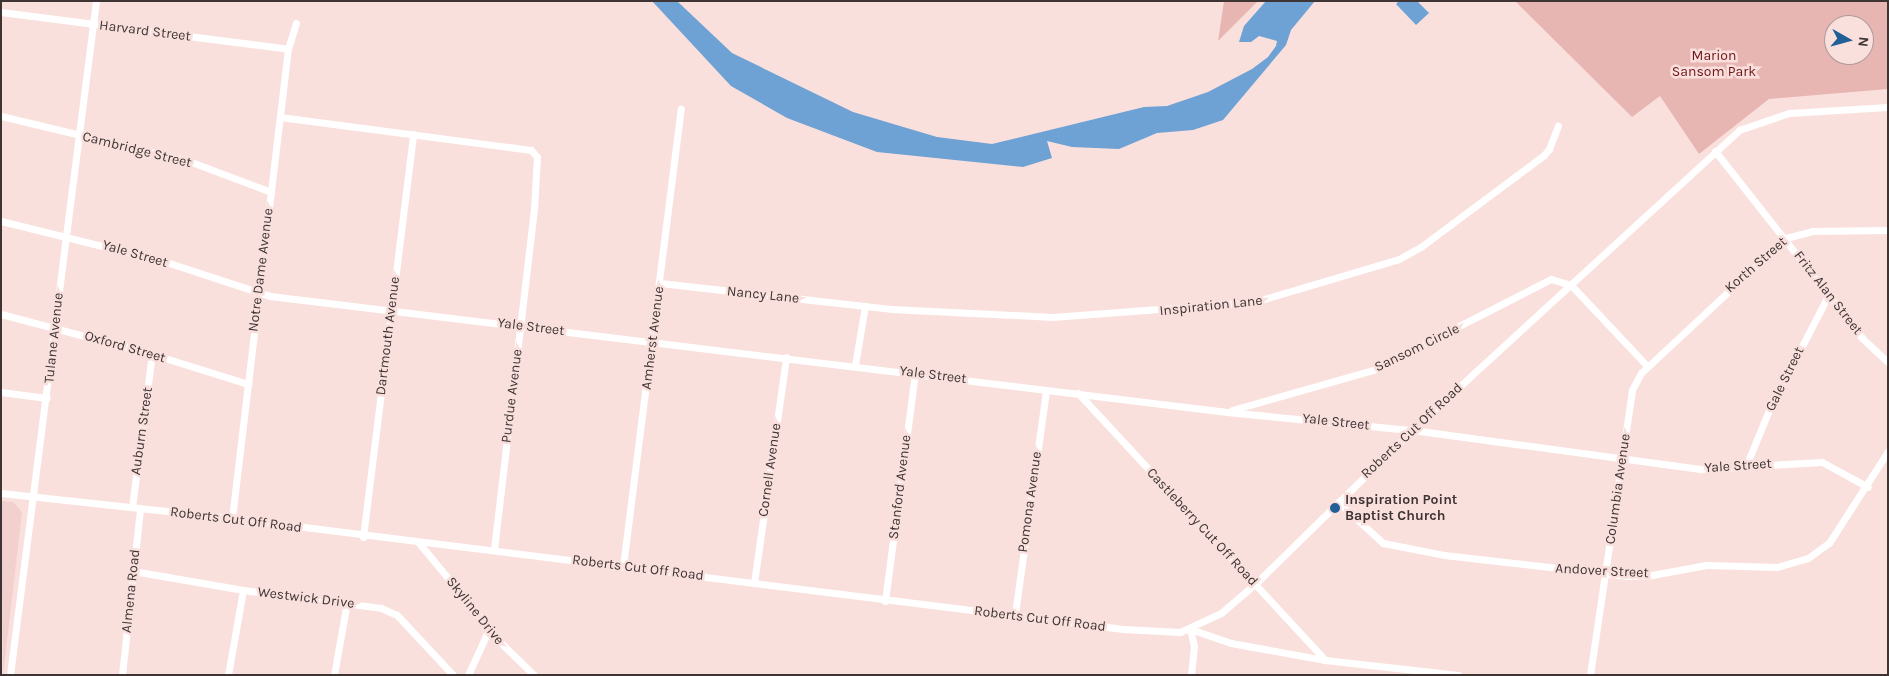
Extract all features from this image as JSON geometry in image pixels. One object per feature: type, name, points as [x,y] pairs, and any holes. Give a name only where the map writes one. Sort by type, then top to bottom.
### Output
[{"type":"street","name":"Tulane Avenue","points":[[10,675],[68,236],[96,1]]},
{"type":"street","name":"Harvard Street","points":[[1,12],[288,49]]},
{"type":"street","name":"Notre Dame Avenue","points":[[232,518],[288,49],[296,22]]},
{"type":"street","name":"Roberts Cut Off Road","points":[[1,493],[232,518],[419,544],[494,550],[885,601],[1015,614],[1154,633],[1190,629],[1221,613],[1255,584],[1412,430],[1715,150],[1740,130],[1779,115],[1888,107]]},
{"type":"street","name":"Amherst Avenue","points":[[623,566],[681,109]]},
{"type":"street","name":"Cambridge Street","points":[[1,116],[186,160],[271,192]]},
{"type":"street","points":[[280,117],[413,134]]},
{"type":"street","name":"Inspiration Lane","points":[[865,306],[1053,317],[1254,302],[1399,259],[1422,246],[1549,150],[1558,126]]},
{"type":"street","name":"Purdue Avenue","points":[[413,134],[509,146],[534,154],[539,163],[494,550]]},
{"type":"street","name":"Dartmouth Avenue","points":[[363,537],[413,134]]},
{"type":"street","name":"Fritz Alan Street","points":[[1715,150],[1786,238],[1862,338],[1888,362]]},
{"type":"street","name":"Yale Street","points":[[1,221],[68,236],[163,262],[259,293],[1227,412],[1412,430],[1622,460],[1700,469],[1822,462],[1868,487]]},
{"type":"street","name":"Korth Street","points":[[1649,365],[1786,238],[1812,231],[1888,230]]},
{"type":"street","name":"Sansom Circle","points":[[1227,412],[1373,370],[1550,279],[1571,285]]},
{"type":"street","name":"Nancy Lane","points":[[660,284],[865,306]]},
{"type":"street","points":[[1571,285],[1649,365]]},
{"type":"street","name":"Gale Street","points":[[1746,466],[1769,410],[1829,294]]},
{"type":"street","points":[[855,365],[865,306]]},
{"type":"street","name":"Oxford Street","points":[[1,314],[152,354],[248,384]]},
{"type":"street","name":"Auburn Street","points":[[136,508],[152,354]]},
{"type":"street","name":"Cornell Avenue","points":[[754,583],[786,357]]},
{"type":"street","name":"Columbia Avenue","points":[[1590,675],[1632,390],[1649,365]]},
{"type":"street","name":"Stanford Avenue","points":[[885,601],[915,373]]},
{"type":"street","name":"Pomona Avenue","points":[[1015,614],[1046,390]]},
{"type":"street","points":[[1,392],[47,398]]},
{"type":"street","name":"Castleberry Cut Off Road","points":[[1078,393],[1325,660]]},
{"type":"street","name":"Andover Street","points":[[1338,502],[1382,543],[1399,548],[1606,574],[1652,575],[1706,565],[1760,568],[1793,563],[1819,552],[1829,543],[1868,487],[1888,451]]},
{"type":"street","name":"Almena Road","points":[[122,675],[133,571],[136,508]]},
{"type":"street","name":"Skyline Drive","points":[[419,544],[504,646],[534,675]]},
{"type":"street","name":"Westwick Drive","points":[[133,571],[243,590],[347,602],[381,608],[397,615],[452,675]]},
{"type":"street","points":[[228,675],[243,590]]},
{"type":"street","points":[[334,675],[347,602]]},
{"type":"street","points":[[468,675],[490,627]]},
{"type":"street","points":[[1190,629],[1231,643],[1325,660],[1458,675]]},
{"type":"street","points":[[1190,629],[1194,646],[1191,675]]},
{"type":"shaded area","points":[[1,501],[13,502],[22,512],[3,675]]},
{"type":"green space","points":[[1224,1],[1258,1],[1218,41]]},
{"type":"green space","name":"Marion Sansom Park","points":[[1515,1],[1888,1],[1888,89],[1769,99],[1699,154],[1660,96],[1632,117]]},
{"type":"water","points":[[652,1],[677,1],[732,53],[853,112],[937,137],[992,144],[1144,107],[1167,106],[1208,92],[1252,69],[1268,57],[1276,46],[1277,41],[1259,36],[1251,42],[1239,42],[1244,26],[1266,1],[1315,1],[1291,30],[1286,45],[1223,120],[1193,130],[1157,133],[1119,149],[1072,147],[1047,141],[1052,158],[1023,167],[877,152],[787,118],[731,86]]},
{"type":"water","points":[[1399,1],[1417,1],[1429,13],[1416,25],[1396,4]]},
{"type":"place","name":"Inspiration Point Baptist Church","points":[[1335,508]]}]
